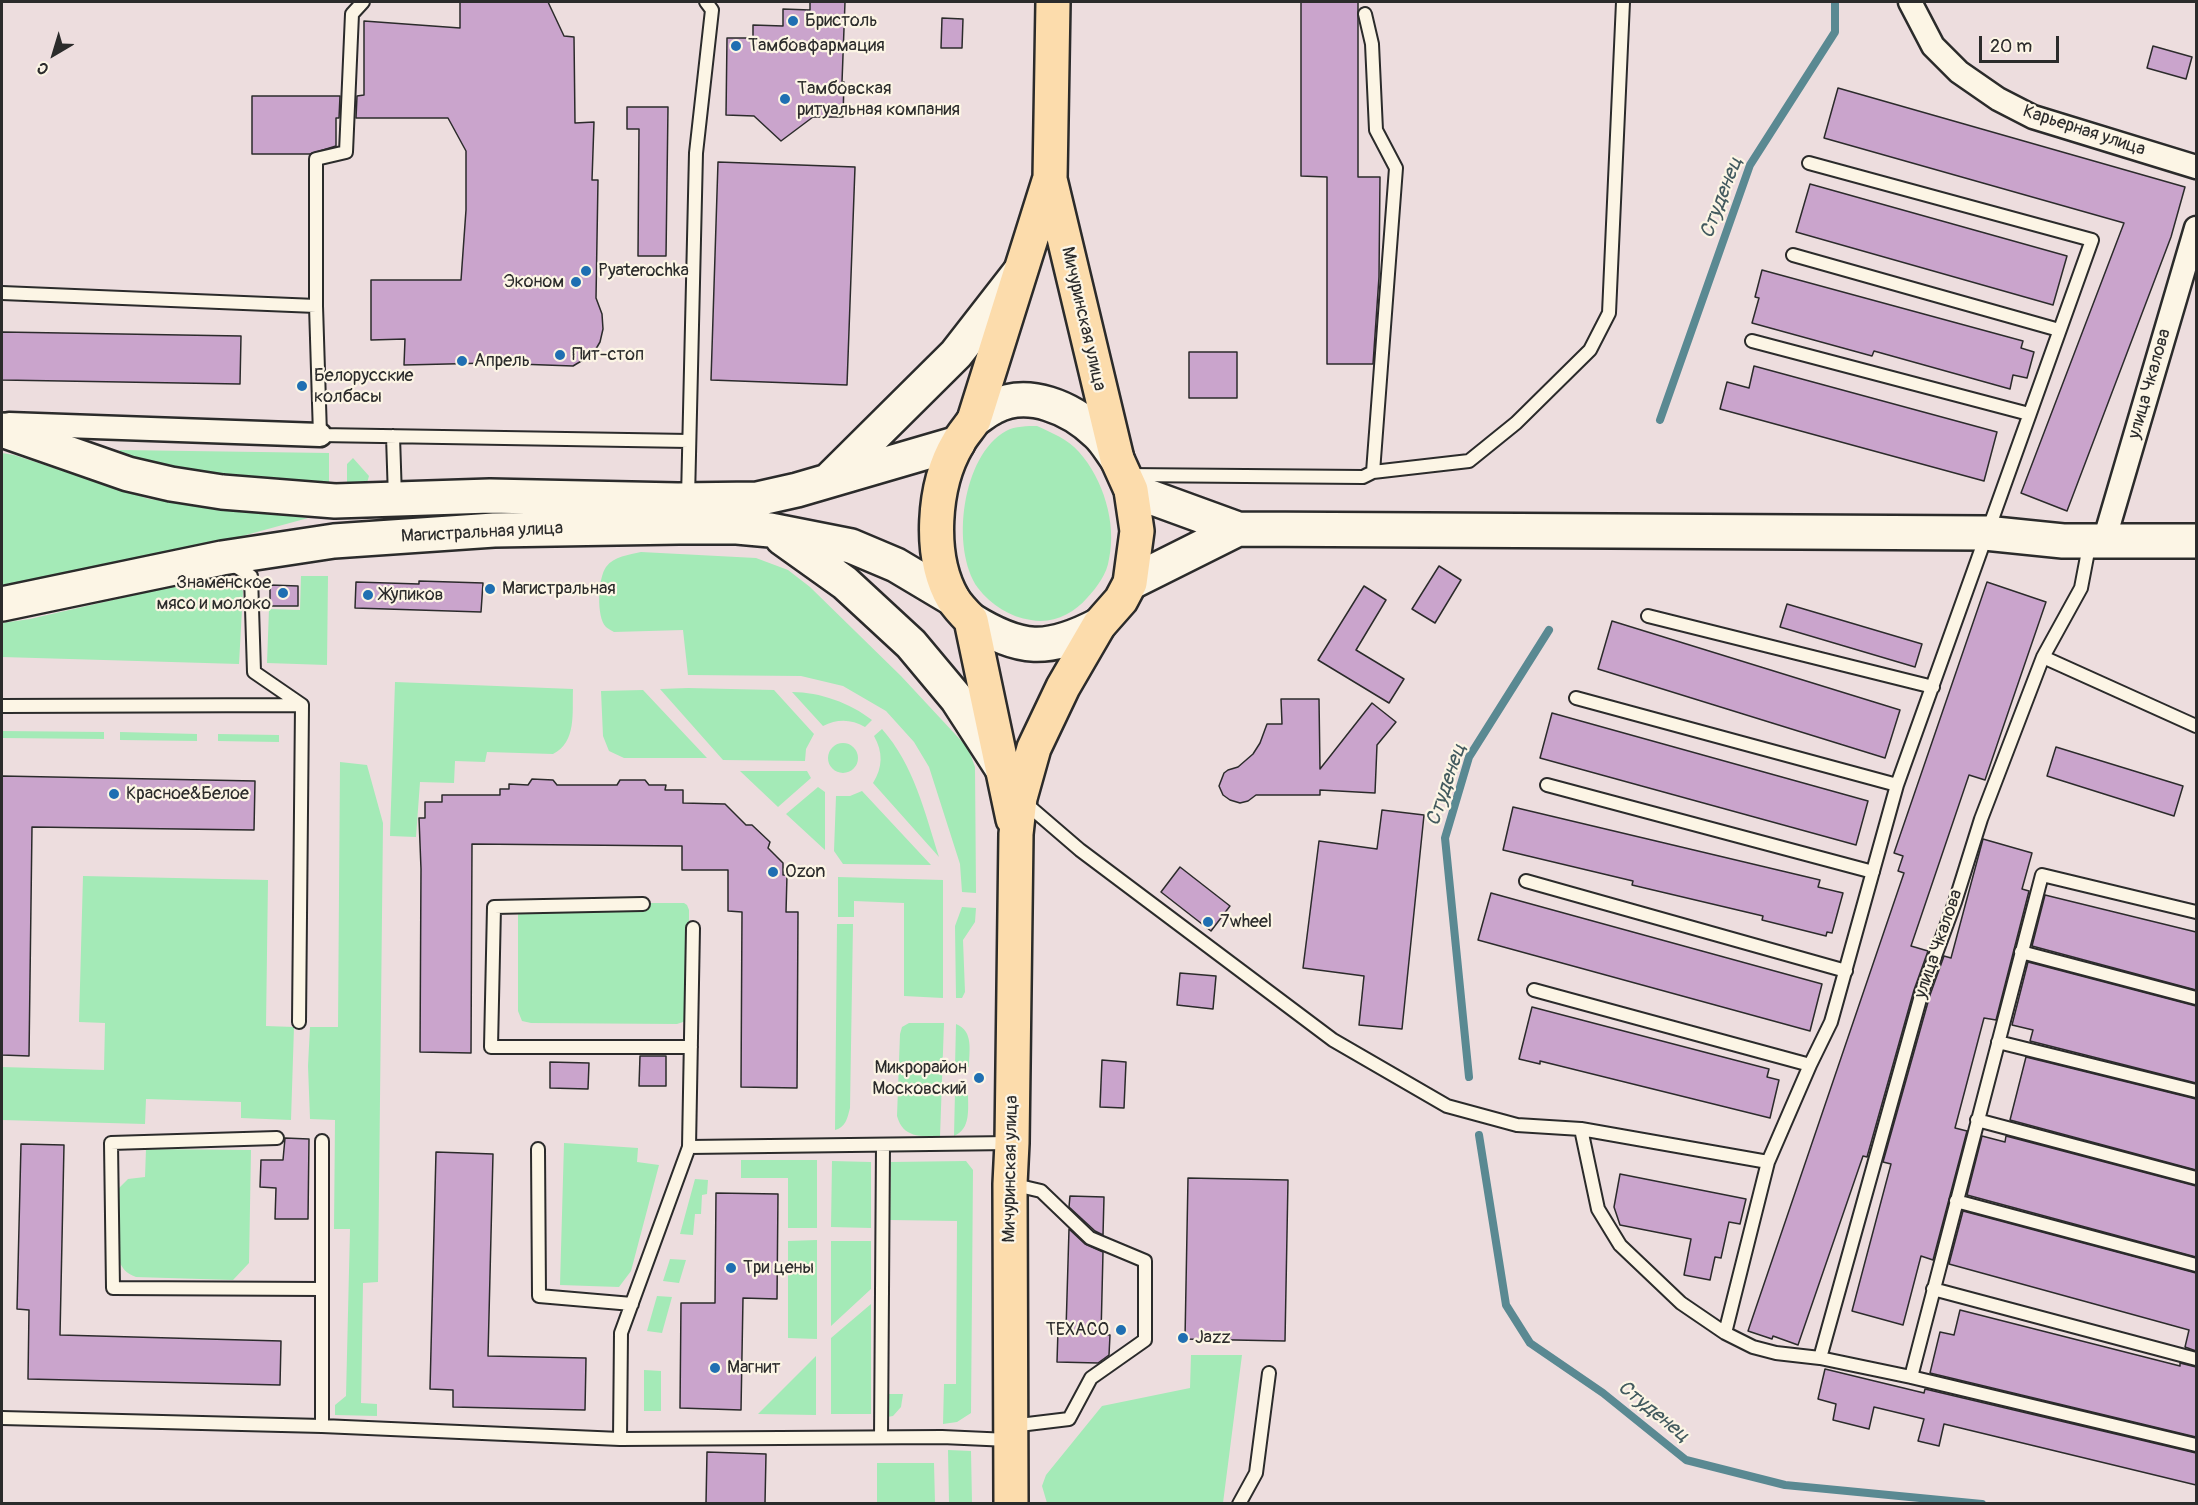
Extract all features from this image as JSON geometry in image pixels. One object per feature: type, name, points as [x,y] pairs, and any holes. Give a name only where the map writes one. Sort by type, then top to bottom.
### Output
[{"type":"main road","name":"Мичуринская улица","points":[[1011,1503],[1010,1184],[1016,834],[1020,798],[1034,748],[1063,687],[1099,625],[1121,600],[1130,583],[1137,531],[1050,179],[1053,2]]},
{"type":"main road","name":"Мичуринская улица","points":[[1016,834],[962,610],[941,568],[937,539],[938,506],[944,479],[966,432],[1050,179]]},
{"type":"main road","points":[[830,480],[956,354],[1021,270]]},
{"type":"main road","name":"Магистральная улица","points":[[2,604],[222,558],[334,541],[459,532],[757,499],[830,480],[966,432],[995,406],[1016,401],[1034,400],[1052,404],[1074,414],[1098,434],[1124,475]]},
{"type":"main road","points":[[2,430],[128,474],[222,492],[335,501],[490,496],[681,509]]},
{"type":"main road","points":[[1124,475],[1238,529],[1986,533],[2062,541],[2196,541]]},
{"type":"main road","name":"Магистральная улица","points":[[681,509],[737,527],[770,530],[851,546],[896,565],[993,633],[1017,643],[1047,645],[1073,639],[1099,625]]},
{"type":"main road","points":[[1130,583],[1238,529]]},
{"type":"main road","points":[[770,530],[845,583],[911,644],[957,699],[1001,767]]},
{"type":"street","name":"Карьерная улица","points":[[1910,2],[1933,46],[1959,72],[1998,99],[2033,117],[2196,167]]},
{"type":"street","name":"улица Чкалова","points":[[2097,541],[2196,228]]},
{"type":"street","points":[[2,424],[320,435]]},
{"type":"lane","points":[[363,2],[352,14],[346,152],[316,159],[316,306],[320,435],[689,441]]},
{"type":"lane","points":[[681,509],[689,441],[696,153],[712,10],[706,2]]},
{"type":"lane","points":[[1124,475],[1363,477],[1373,472],[1469,461],[1516,423],[1590,350],[1609,313],[1623,2]]},
{"type":"lane","points":[[1365,14],[1372,44],[1376,130],[1396,168],[1373,472]]},
{"type":"lane","points":[[1725,1333],[1768,1162],[1831,1022],[1897,785],[2091,240],[1809,163]]},
{"type":"lane","points":[[1793,255],[2059,330]]},
{"type":"lane","points":[[2,293],[316,306]]},
{"type":"lane","points":[[1752,340],[2029,414]]},
{"type":"lane","points":[[393,436],[395,499]]},
{"type":"lane","name":"улица Чкалова","points":[[1820,1358],[1922,992],[1955,902],[1981,819],[2043,657],[2081,588],[2097,541]]},
{"type":"lane","points":[[222,558],[251,576],[254,672],[303,705]]},
{"type":"lane","points":[[1648,616],[1933,687]]},
{"type":"lane","points":[[2043,657],[2196,726]]},
{"type":"lane","points":[[1576,698],[1897,785]]},
{"type":"lane","points":[[2,706],[303,705]]},
{"type":"lane","points":[[300,1022],[303,705]]},
{"type":"lane","points":[[1547,785],[1873,872]]},
{"type":"lane","points":[[1020,798],[1080,850],[1333,1040],[1447,1106],[1517,1125],[1581,1129],[1768,1162]]},
{"type":"lane","points":[[1911,1377],[2042,875],[2196,912]]},
{"type":"lane","points":[[1526,881],[1846,971]]},
{"type":"lane","points":[[643,904],[494,907],[491,1047],[691,1047]]},
{"type":"lane","points":[[620,1439],[621,1333],[689,1147],[693,928]]},
{"type":"lane","points":[[2021,952],[2196,998]]},
{"type":"lane","points":[[1534,990],[1810,1065]]},
{"type":"lane","points":[[1998,1042],[2196,1091]]},
{"type":"lane","points":[[1977,1120],[2196,1178]]},
{"type":"lane","points":[[1581,1129],[1598,1209],[1620,1245],[1681,1303],[1725,1333],[1754,1347],[1776,1353],[1820,1358],[1911,1377],[2196,1445]]},
{"type":"lane","points":[[277,1138],[111,1143],[113,1288],[322,1289]]},
{"type":"lane","points":[[322,1141],[322,1426]]},
{"type":"lane","points":[[689,1147],[1012,1143]]},
{"type":"lane","points":[[881,1437],[883,1145]]},
{"type":"lane","points":[[538,1149],[539,1296],[632,1304]]},
{"type":"lane","points":[[2,1418],[322,1426],[620,1439],[942,1437],[1010,1433],[1069,1419],[1090,1378],[1145,1340],[1145,1261],[1089,1238],[1041,1191],[1010,1184]]},
{"type":"lane","points":[[1956,1201],[2196,1265]]},
{"type":"lane","points":[[1933,1289],[2196,1359]]},
{"type":"lane","points":[[1239,1503],[1256,1473],[1269,1373]]},
{"type":"green space","points":[[1037,426],[1070,443],[1088,463],[1106,502],[1111,531],[1108,565],[1094,589],[1081,604],[1069,613],[1055,619],[1039,621],[1008,613],[989,600],[978,588],[969,571],[964,550],[963,528],[970,481],[979,460],[991,443],[1010,429]]},
{"type":"green space","points":[[120,450],[329,453],[329,482],[221,479],[120,456]]},
{"type":"green space","points":[[2,453],[149,499],[308,518],[133,566],[2,587]]},
{"type":"green space","points":[[353,458],[369,476],[367,483],[347,482],[347,464]]},
{"type":"green space","points":[[641,552],[756,558],[788,570],[810,587],[901,676],[968,748],[975,767],[976,893],[962,892],[960,864],[929,767],[914,742],[886,711],[843,686],[801,676],[688,675],[683,630],[614,632],[606,627],[599,607],[603,572],[613,560]]},
{"type":"green space","points":[[226,574],[243,591],[239,664],[2,657],[2,623],[30,619]]},
{"type":"green space","points":[[301,576],[328,576],[327,665],[267,663],[269,609],[300,610]]},
{"type":"green space","points":[[395,682],[573,689],[573,717],[570,734],[561,749],[553,754],[487,752],[485,762],[455,761],[454,783],[420,782],[416,837],[390,836]]},
{"type":"green space","points":[[660,689],[774,690],[814,734],[806,749],[805,761],[723,760]]},
{"type":"green space","points":[[643,690],[707,758],[624,758],[609,751],[603,736],[601,691]]},
{"type":"green space","points":[[792,692],[813,694],[834,700],[854,708],[872,720],[865,727],[844,721],[823,726]]},
{"type":"green space","points":[[882,729],[893,743],[910,774],[939,857],[873,783],[881,760],[874,736]]},
{"type":"green space","points":[[2,731],[104,732],[104,739],[2,738]]},
{"type":"green space","points":[[120,732],[197,734],[197,741],[120,740]]},
{"type":"green space","points":[[218,734],[279,735],[279,742],[218,741]]},
{"type":"green space","points":[[843,743],[854,747],[858,758],[854,769],[843,773],[832,769],[828,758],[832,747]]},
{"type":"green space","points":[[340,762],[367,765],[383,823],[378,1282],[363,1283],[361,1403],[377,1404],[377,1416],[335,1415],[335,1405],[346,1396],[350,1229],[334,1229],[335,1120],[310,1119],[308,1066],[310,1027],[338,1027]]},
{"type":"green space","points":[[740,771],[807,771],[811,778],[778,807]]},
{"type":"green space","points":[[818,787],[825,792],[825,850],[786,814]]},
{"type":"green space","points":[[862,791],[931,865],[843,864],[834,851],[836,796],[850,796]]},
{"type":"green space","points":[[83,876],[268,880],[266,1026],[294,1027],[291,1120],[241,1118],[241,1102],[146,1099],[145,1124],[2,1120],[2,1067],[104,1070],[105,1023],[79,1022]]},
{"type":"green space","points":[[838,877],[943,880],[943,998],[904,996],[904,903],[854,901],[854,917],[838,917]]},
{"type":"green space","points":[[531,903],[684,903],[687,905],[689,910],[689,1014],[686,1021],[677,1024],[531,1023],[522,1021],[518,1011],[518,910]]},
{"type":"green space","points":[[962,907],[976,908],[975,922],[963,940],[965,992],[962,998],[956,998],[955,926]]},
{"type":"green space","points":[[837,924],[853,924],[850,1108],[844,1125],[835,1130]]},
{"type":"green space","points":[[909,1023],[944,1023],[940,1137],[919,1136],[908,1132],[903,1128],[897,1116],[900,1034],[902,1027]]},
{"type":"green space","points":[[956,1024],[966,1031],[968,1036],[969,1067],[955,1067]]},
{"type":"green space","points":[[955,1092],[968,1093],[968,1105],[966,1124],[954,1136]]},
{"type":"green space","points":[[564,1143],[638,1148],[637,1162],[659,1165],[631,1271],[619,1287],[560,1285]]},
{"type":"green space","points":[[146,1149],[251,1150],[249,1263],[233,1280],[136,1277],[123,1268],[118,1258],[119,1188],[128,1179],[145,1177]]},
{"type":"green space","points":[[741,1160],[817,1160],[817,1228],[788,1228],[788,1178],[741,1178]]},
{"type":"green space","points":[[832,1161],[871,1162],[871,1228],[831,1227]]},
{"type":"green space","points":[[966,1161],[973,1170],[971,1413],[957,1422],[943,1424],[944,1384],[956,1384],[957,1221],[890,1220],[891,1162]]},
{"type":"green space","points":[[695,1179],[708,1180],[707,1194],[702,1195],[701,1214],[695,1214],[693,1235],[680,1234]]},
{"type":"green space","points":[[817,1240],[817,1339],[788,1338],[788,1241]]},
{"type":"green space","points":[[831,1241],[871,1241],[871,1289],[831,1326]]},
{"type":"green space","points":[[670,1259],[686,1260],[679,1283],[663,1281]]},
{"type":"green space","points":[[657,1296],[672,1297],[662,1333],[647,1331]]},
{"type":"green space","points":[[871,1304],[871,1414],[831,1414],[831,1338]]},
{"type":"green space","points":[[1191,1355],[1242,1355],[1223,1503],[1047,1503],[1042,1486],[1046,1475],[1102,1406],[1190,1388]]},
{"type":"green space","points":[[816,1356],[816,1415],[758,1414]]},
{"type":"green space","points":[[644,1370],[661,1371],[661,1411],[644,1411]]},
{"type":"green space","points":[[888,1394],[903,1394],[901,1407],[893,1416],[887,1417]]},
{"type":"green space","points":[[948,1450],[971,1451],[972,1503],[949,1503]]},
{"type":"green space","points":[[877,1463],[934,1463],[935,1503],[877,1503]]},
{"type":"building","points":[[460,2],[548,2],[564,36],[574,37],[575,123],[594,122],[592,180],[598,180],[596,298],[602,314],[603,329],[600,342],[593,354],[573,366],[490,363],[404,365],[405,339],[371,340],[371,280],[461,280],[466,210],[466,151],[448,118],[356,118],[357,96],[364,95],[364,21],[460,28]]},
{"type":"building","points":[[810,2],[845,2],[843,117],[813,117],[781,141],[754,116],[726,115],[727,38],[753,38],[753,25],[783,26],[783,9],[810,10]]},
{"type":"building","points":[[1301,2],[1358,2],[1358,177],[1380,177],[1379,277],[1373,364],[1327,364],[1327,177],[1301,176]]},
{"type":"building","points":[[942,18],[963,19],[962,48],[941,48]]},
{"type":"building","points":[[2153,46],[2192,57],[2186,79],[2147,68]]},
{"type":"building","points":[[1838,88],[2185,187],[2171,237],[2067,511],[2021,493],[2124,223],[1824,138]]},
{"type":"building","points":[[252,96],[340,96],[339,118],[336,118],[336,146],[310,154],[252,154]]},
{"type":"building","points":[[627,107],[668,107],[666,256],[638,256],[639,129],[627,129]]},
{"type":"building","points":[[718,162],[855,167],[847,385],[711,380]]},
{"type":"building","points":[[1810,184],[2067,256],[2053,305],[1796,232]]},
{"type":"building","points":[[1762,270],[2023,341],[2021,348],[2034,352],[2027,378],[2013,375],[2010,389],[1874,351],[1872,356],[1752,323],[1759,298],[1755,297]]},
{"type":"building","points":[[2,332],[241,336],[240,384],[2,380]]},
{"type":"building","points":[[1189,352],[1237,352],[1237,398],[1189,398]]},
{"type":"building","points":[[1754,366],[1997,432],[1984,481],[1720,409],[1727,382],[1749,388]]},
{"type":"building","points":[[1439,566],[1461,580],[1435,623],[1412,609]]},
{"type":"building","points":[[419,581],[483,583],[481,612],[355,608],[356,582],[419,584]]},
{"type":"building","points":[[1987,582],[2046,602],[1985,780],[1969,775],[1911,946],[1928,951],[1914,990],[1867,1157],[1863,1156],[1798,1345],[1773,1336],[1772,1339],[1748,1331],[1904,873],[1898,871],[1903,856],[1894,853]]},
{"type":"building","points":[[270,585],[298,586],[298,606],[270,606]]},
{"type":"building","points":[[1364,586],[1386,600],[1356,650],[1404,679],[1389,703],[1318,660]]},
{"type":"building","points":[[1787,604],[1922,644],[1915,667],[1780,627]]},
{"type":"building","points":[[1612,621],[1900,710],[1885,758],[1598,669]]},
{"type":"building","points":[[1281,699],[1319,699],[1320,769],[1372,703],[1396,722],[1377,745],[1375,793],[1320,790],[1320,795],[1256,795],[1240,803],[1223,795],[1219,786],[1224,773],[1238,767],[1253,754],[1267,724],[1282,724]]},
{"type":"building","points":[[1552,713],[1868,801],[1856,845],[1540,758]]},
{"type":"building","points":[[2056,747],[2183,786],[2174,816],[2047,776]]},
{"type":"building","points":[[2,776],[255,781],[254,830],[32,827],[29,1056],[2,1055]]},
{"type":"building","points":[[532,779],[553,780],[557,785],[617,785],[620,780],[645,780],[649,785],[666,785],[665,790],[683,790],[683,803],[725,804],[746,825],[752,825],[770,842],[768,848],[783,863],[783,875],[787,875],[786,912],[798,912],[797,1088],[741,1087],[742,912],[728,911],[728,870],[682,870],[682,846],[472,844],[471,1053],[420,1052],[419,818],[425,818],[425,802],[442,802],[442,795],[500,795],[500,789],[509,789],[509,784],[528,785]]},
{"type":"building","points":[[1513,807],[1820,880],[1818,887],[1843,893],[1832,933],[1827,932],[1826,936],[1762,920],[1763,916],[1632,885],[1633,881],[1503,850]]},
{"type":"building","points":[[1382,810],[1424,815],[1402,1029],[1359,1025],[1364,976],[1303,968],[1319,841],[1377,849]]},
{"type":"building","points":[[1983,839],[2032,853],[2022,889],[2029,891],[1996,1020],[1984,1018],[1955,1128],[1967,1131],[1933,1260],[1921,1256],[1903,1325],[1852,1311],[1891,1164],[1883,1162],[1930,995],[1944,956],[1951,958]]},
{"type":"building","points":[[1180,867],[1230,906],[1211,931],[1161,892]]},
{"type":"building","points":[[1491,893],[1822,984],[1810,1031],[1478,940]]},
{"type":"building","points":[[2045,895],[2196,932],[2196,990],[2032,946]]},
{"type":"building","points":[[2028,962],[2196,1006],[2196,1083],[2030,1041],[2033,1030],[2012,1025]]},
{"type":"building","points":[[1180,973],[1216,976],[1213,1009],[1177,1005]]},
{"type":"building","points":[[1532,1007],[1769,1069],[1767,1077],[1779,1080],[1770,1118],[1540,1061],[1540,1064],[1519,1059]]},
{"type":"building","points":[[640,1056],[666,1056],[666,1086],[639,1086]]},
{"type":"building","points":[[2026,1057],[2196,1099],[2196,1170],[2010,1120]]},
{"type":"building","points":[[1102,1060],[1126,1062],[1124,1108],[1100,1107]]},
{"type":"building","points":[[550,1062],[589,1063],[588,1089],[550,1088]]},
{"type":"building","points":[[1982,1136],[2005,1142],[2006,1136],[2196,1186],[2196,1257],[1967,1195]]},
{"type":"building","points":[[285,1138],[309,1139],[308,1219],[275,1219],[276,1188],[260,1187],[261,1160],[283,1160]]},
{"type":"building","points":[[21,1144],[64,1145],[60,1335],[281,1341],[280,1385],[28,1379],[29,1310],[17,1309]]},
{"type":"building","points":[[436,1152],[493,1154],[488,1356],[586,1358],[585,1410],[453,1407],[453,1390],[430,1389]]},
{"type":"building","points":[[1620,1174],[1746,1199],[1740,1224],[1729,1222],[1721,1258],[1715,1257],[1710,1280],[1684,1275],[1691,1239],[1620,1225],[1614,1207]]},
{"type":"building","points":[[1188,1178],[1288,1180],[1285,1341],[1185,1339]]},
{"type":"building","points":[[716,1193],[778,1194],[777,1299],[743,1298],[741,1410],[680,1408],[681,1303],[715,1303]]},
{"type":"building","points":[[1070,1196],[1104,1197],[1103,1235],[1095,1231],[1069,1207]]},
{"type":"building","points":[[1963,1211],[2196,1273],[2196,1351],[2185,1347],[2189,1330],[1949,1264]]},
{"type":"building","points":[[1069,1229],[1085,1244],[1103,1252],[1101,1335],[1110,1335],[1109,1355],[1098,1363],[1057,1362],[1058,1330],[1066,1330]]},
{"type":"building","points":[[1960,1310],[2180,1366],[2180,1363],[2196,1367],[2196,1437],[1930,1373],[1940,1332],[1954,1335]]},
{"type":"building","points":[[1825,1369],[1924,1393],[1925,1389],[2196,1453],[2196,1485],[1944,1424],[1939,1446],[1918,1441],[1924,1419],[1874,1407],[1869,1429],[1833,1420],[1836,1404],[1818,1399]]},
{"type":"building","points":[[707,1452],[766,1454],[765,1503],[706,1503]]},
{"type":"waterway","name":"Студенец","points":[[1660,420],[1750,165],[1835,32],[1835,2]]},
{"type":"waterway","name":"Студенец","points":[[1469,1077],[1445,838],[1469,757],[1549,630]]},
{"type":"waterway","name":"Студенец","points":[[1479,1135],[1506,1305],[1530,1343],[1603,1393],[1686,1460],[1785,1485],[1982,1504]]},
{"type":"place","name":"Бристоль","points":[[793,21]]},
{"type":"place","name":"Тамбовфармация","points":[[736,46]]},
{"type":"place","name":"Тамбовская ритуальная компания","points":[[785,99]]},
{"type":"place","name":"Pyaterochka","points":[[586,271]]},
{"type":"place","name":"Эконом","points":[[576,282]]},
{"type":"place","name":"Пит-стоп","points":[[560,355]]},
{"type":"place","name":"Апрель","points":[[462,361]]},
{"type":"place","name":"Белорусские колбасы","points":[[302,386]]},
{"type":"place","name":"Магистральная","points":[[490,589]]},
{"type":"place","name":"Знаменское мясо и молоко","points":[[283,593]]},
{"type":"place","name":"Жупиков","points":[[368,595]]},
{"type":"place","name":"Красное&Белое","points":[[114,794]]},
{"type":"place","name":"Ozon","points":[[773,872]]},
{"type":"place","name":"7wheel","points":[[1208,922]]},
{"type":"place","name":"Микрорайон Московский","points":[[979,1078]]},
{"type":"place","name":"Три цены","points":[[731,1268]]},
{"type":"place","name":"ТЕХАСО","points":[[1121,1330]]},
{"type":"place","name":"Jazz","points":[[1183,1338]]},
{"type":"place","name":"Магнит","points":[[715,1368]]}]
